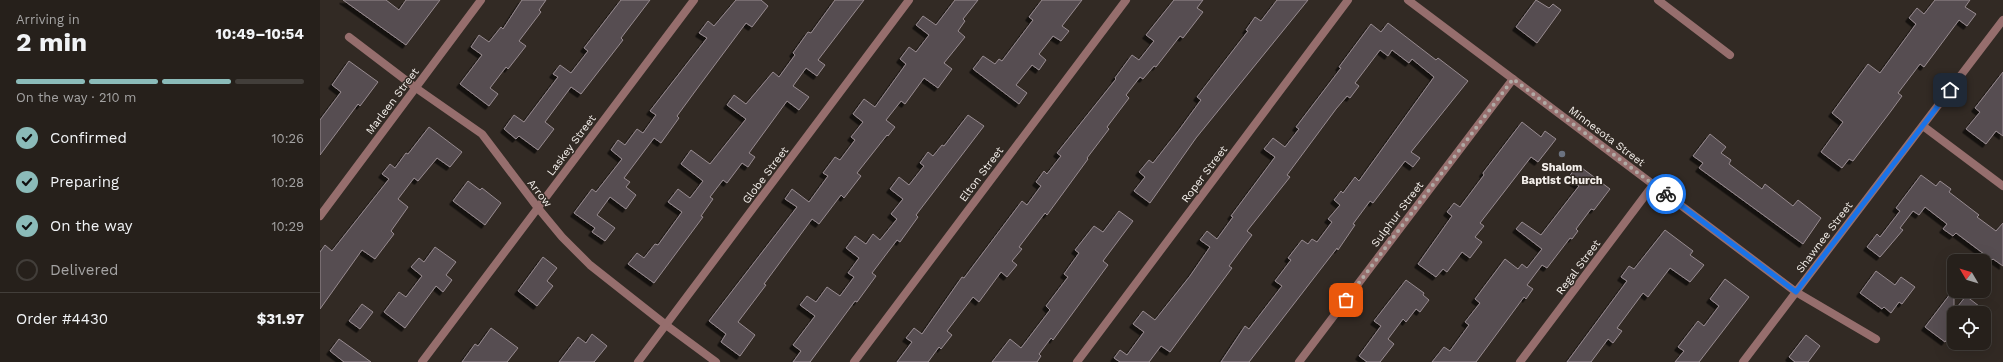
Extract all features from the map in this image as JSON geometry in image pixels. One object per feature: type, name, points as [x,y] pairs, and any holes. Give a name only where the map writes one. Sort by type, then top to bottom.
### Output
[{"type":"street","name":"Marleen Street","points":[[320,216],[481,0]]},
{"type":"street","name":"Laskey Street","points":[[422,362],[694,0]]},
{"type":"street","name":"Globe Street","points":[[638,362],[909,0]]},
{"type":"street","name":"Elton Street","points":[[854,362],[1126,0]]},
{"type":"street","name":"Roper Street","points":[[1077,362],[1348,0]]},
{"type":"street","name":"Minnesota Street","points":[[1408,0],[1796,292],[1876,339]]},
{"type":"street","points":[[1658,0],[1730,55]]},
{"type":"street","name":"Shawnee Street","points":[[1743,362],[2003,20]]},
{"type":"street","name":"Arrow","points":[[349,37],[416,88],[482,134],[538,208],[562,237],[590,265],[716,362]]},
{"type":"street","name":"Sulphur Street","points":[[1299,362],[1513,79]]},
{"type":"street","points":[[1923,126],[2003,186]]},
{"type":"street","name":"Regal Street","points":[[1520,362],[1653,185]]},
{"type":"building","points":[[343,0],[386,0],[399,10],[406,0],[440,0],[406,45]]},
{"type":"building","points":[[522,0],[546,0],[539,10],[541,12],[519,41],[526,46],[508,69],[506,67],[490,88],[498,94],[489,106],[460,84],[482,55],[471,47],[479,35],[489,42],[501,27],[503,29]]},
{"type":"building","points":[[621,0],[650,0],[621,38],[623,40],[581,94],[571,87],[545,122],[554,129],[538,150],[519,136],[516,139],[504,129],[514,115],[524,122],[558,77],[553,74],[560,65],[571,73],[588,51],[584,48]]},
{"type":"building","points":[[736,0],[761,0],[768,6],[752,27],[746,23],[677,116],[679,118],[661,143],[654,138],[624,178],[630,182],[626,187],[636,195],[626,209],[610,197],[597,215],[615,228],[605,241],[592,232],[595,228],[574,213],[592,189],[596,192],[622,159],[611,150],[618,140],[625,145],[637,129],[643,133],[656,115],[650,111],[707,38],[699,33],[708,21],[714,26]]},
{"type":"building","points":[[835,0],[864,0],[818,60],[825,65],[817,76],[806,68],[793,86],[809,97],[799,110],[787,101],[749,153],[755,157],[748,167],[742,163],[727,183],[723,180],[710,197],[713,199],[701,216],[703,217],[654,283],[628,264],[637,253],[644,258],[655,244],[658,245],[682,212],[668,202],[678,189],[690,198],[703,181],[681,164],[691,150],[710,164],[746,119],[727,105],[734,95],[746,104],[773,72],[779,77],[795,55],[793,53],[808,32],[811,33]]},
{"type":"building","points":[[955,0],[978,0],[963,19],[965,21],[958,31],[965,37],[944,63],[952,69],[938,88],[924,78],[905,104],[901,101],[886,120],[895,127],[857,173],[861,176],[844,198],[841,195],[819,224],[812,219],[738,322],[755,335],[740,356],[721,342],[726,334],[709,321],[797,207],[785,199],[792,189],[809,202],[828,176],[823,173],[835,157],[840,160],[855,140],[851,137],[863,122],[853,114],[864,99],[875,107],[906,64],[900,59],[909,47],[916,52],[929,35],[916,25],[923,16],[936,25]]},
{"type":"building","points":[[1042,0],[1082,0],[1062,26],[1069,31],[1061,41],[1053,36],[1039,54],[1046,60],[1039,70],[1032,65],[1016,85],[1027,93],[1019,104],[973,69],[983,56],[995,64],[999,59],[1002,61],[1033,20],[1029,17]]},
{"type":"building","points":[[1174,0],[1203,0],[1197,8],[1203,12],[1183,38],[1180,36],[1156,67],[1154,66],[1143,79],[1140,77],[1126,95],[1129,98],[1107,127],[1109,129],[1087,158],[1088,159],[1047,215],[1045,213],[1019,247],[1022,249],[1012,261],[1017,265],[1007,277],[1001,272],[979,302],[973,297],[947,331],[952,335],[941,349],[939,347],[928,362],[897,362],[912,342],[906,338],[914,328],[922,334],[962,277],[964,278],[1022,201],[1027,205],[1041,186],[1036,182],[1044,171],[1047,174],[1061,156],[1057,153],[1116,79],[1115,78],[1132,55],[1139,60],[1154,41],[1146,35]]},
{"type":"building","points":[[1277,0],[1308,0],[1196,138],[1150,203],[1134,191],[1145,177],[1139,172],[1149,160],[1153,163],[1179,130],[1201,100],[1197,97],[1248,31],[1246,30],[1255,17],[1261,21]]},
{"type":"building","points":[[1536,0],[1549,8],[1553,4],[1561,10],[1537,43],[1516,27]]},
{"type":"building","points":[[1935,0],[1970,0],[1965,7],[1976,14],[1967,26],[1959,20],[1924,67],[1920,64],[1898,93],[1902,96],[1891,111],[1853,161],[1849,159],[1842,168],[1821,152],[1843,122],[1832,113],[1868,64],[1880,73],[1916,24],[1909,18],[1917,8],[1924,14]]},
{"type":"building","points":[[1388,23],[1436,60],[1438,58],[1468,81],[1411,152],[1420,158],[1413,167],[1405,161],[1373,203],[1370,201],[1353,224],[1355,225],[1338,250],[1337,248],[1249,362],[1221,362],[1245,326],[1249,329],[1282,286],[1275,281],[1291,260],[1288,258],[1302,240],[1308,244],[1312,239],[1317,242],[1332,222],[1328,219],[1340,205],[1334,200],[1341,191],[1343,193],[1355,177],[1359,181],[1434,77],[1412,59],[1409,63],[1392,50],[1388,56],[1380,50],[1355,83],[1359,86],[1350,98],[1347,96],[1336,109],[1287,175],[1290,177],[1247,231],[1252,235],[1229,266],[1232,268],[1170,352],[1161,346],[1149,362],[1120,362],[1114,358],[1120,350],[1127,355],[1144,332],[1133,324],[1143,311],[1155,320],[1190,276],[1210,247],[1200,240],[1207,231],[1217,239],[1233,217],[1231,216],[1275,157],[1264,149],[1273,138],[1285,147],[1299,129],[1296,127],[1341,68],[1339,67],[1371,24],[1381,32]]},
{"type":"building","points":[[349,61],[378,82],[360,106],[358,104],[320,155],[320,120],[341,92],[332,85]]},
{"type":"building","points":[[2003,72],[2003,136],[1996,131],[1986,144],[1966,129],[1980,112],[1975,108]]},
{"type":"building","points":[[968,115],[984,126],[916,215],[918,217],[900,242],[897,240],[872,273],[876,276],[857,302],[855,301],[810,362],[793,362],[801,351],[793,345],[815,316],[800,305],[807,296],[816,302],[827,287],[840,296],[854,277],[848,273],[859,258],[846,248],[855,236],[866,244],[873,234],[880,240],[897,219],[891,214],[903,199],[890,189],[899,177],[909,185],[924,166],[920,163],[928,152],[933,156],[942,145],[944,146]]},
{"type":"building","points":[[1522,122],[1541,137],[1545,131],[1556,139],[1538,162],[1531,157],[1480,223],[1484,226],[1475,237],[1482,242],[1470,258],[1462,252],[1447,272],[1443,269],[1436,277],[1418,264],[1452,216],[1447,212],[1454,203],[1460,207],[1484,175],[1483,173]]},
{"type":"building","points":[[429,127],[462,152],[450,167],[437,158],[418,181],[414,178],[398,199],[408,207],[391,231],[394,234],[375,259],[362,250],[320,309],[320,252],[325,245],[332,251],[389,179],[382,174],[390,164],[395,168]]},
{"type":"building","points":[[1710,134],[1726,147],[1721,153],[1731,160],[1729,164],[1762,189],[1765,184],[1793,206],[1798,200],[1821,218],[1803,244],[1699,168],[1703,163],[1693,156]]},
{"type":"building","points":[[1578,165],[1610,189],[1594,210],[1591,209],[1576,229],[1578,231],[1572,239],[1570,238],[1547,268],[1542,265],[1527,285],[1533,289],[1526,299],[1524,297],[1476,362],[1432,362],[1444,347],[1450,351],[1469,325],[1465,322],[1480,303],[1475,299],[1505,259],[1518,269],[1522,264],[1527,268],[1542,249],[1516,229],[1522,222],[1541,235],[1579,186],[1568,178]]},
{"type":"building","points":[[1921,175],[1936,186],[1940,181],[1951,189],[1949,192],[1979,215],[1977,217],[1996,231],[2003,223],[2003,266],[1991,259],[1991,254],[1984,254],[1956,233],[1953,236],[1943,229],[1947,224],[1925,207],[1919,215],[1913,211],[1900,228],[1903,230],[1880,257],[1867,247],[1877,234],[1880,237],[1900,211],[1896,208]]},
{"type":"building","points":[[468,181],[480,190],[482,188],[501,203],[485,225],[453,201]]},
{"type":"building","points":[[1119,211],[1133,221],[1103,261],[1108,265],[1053,340],[1051,338],[1039,354],[1041,356],[1037,362],[992,362],[1010,339],[1021,348],[1050,310],[1046,306],[1068,277],[1064,274],[1079,253],[1075,250],[1094,226],[1103,232]]},
{"type":"building","points":[[1665,230],[1693,251],[1690,255],[1704,265],[1690,282],[1670,268],[1648,297],[1643,293],[1617,328],[1622,331],[1613,343],[1608,339],[1591,362],[1567,362],[1627,281],[1621,277],[1629,266],[1634,269]]},
{"type":"building","points":[[435,247],[456,262],[446,275],[452,280],[443,292],[436,286],[405,328],[384,312],[399,292],[406,297],[422,276],[411,267],[419,258],[424,262]]},
{"type":"building","points":[[543,257],[557,268],[547,281],[553,286],[537,306],[518,291]]},
{"type":"building","points":[[1876,271],[1895,285],[1901,277],[1915,287],[1902,304],[1899,302],[1891,313],[1884,307],[1882,309],[1860,293]]},
{"type":"building","points":[[1725,279],[1749,297],[1699,362],[1675,362],[1684,351],[1678,347],[1698,321],[1704,326],[1719,306],[1710,299]]},
{"type":"building","points":[[1406,280],[1424,293],[1423,295],[1429,300],[1420,312],[1416,309],[1406,322],[1403,319],[1388,339],[1394,344],[1380,362],[1367,362],[1359,356],[1381,326],[1374,321]]},
{"type":"building","points":[[1947,298],[1954,298],[1954,306],[1947,306],[1947,339],[1945,342],[1925,327]]},
{"type":"building","points":[[1964,298],[1969,298],[1979,306],[1958,306]]},
{"type":"building","points":[[362,304],[373,312],[360,329],[349,321]]},
{"type":"building","points":[[491,328],[518,348],[507,362],[462,362],[475,344],[478,346]]},
{"type":"building","points":[[592,334],[607,346],[594,362],[559,362],[578,337],[586,343]]},
{"type":"building","points":[[1806,335],[1820,346],[1808,362],[1795,362],[1789,357]]},
{"type":"building","points":[[339,339],[371,362],[344,362],[330,351]]},
{"type":"way so far","points":[[1346,300],[1513,79],[1666,194]]},
{"type":"place","name":"Shalom Baptist Church","points":[[1562,154]]},
{"type":"route","points":[[1666,194],[1796,292],[1950,90]]}]
